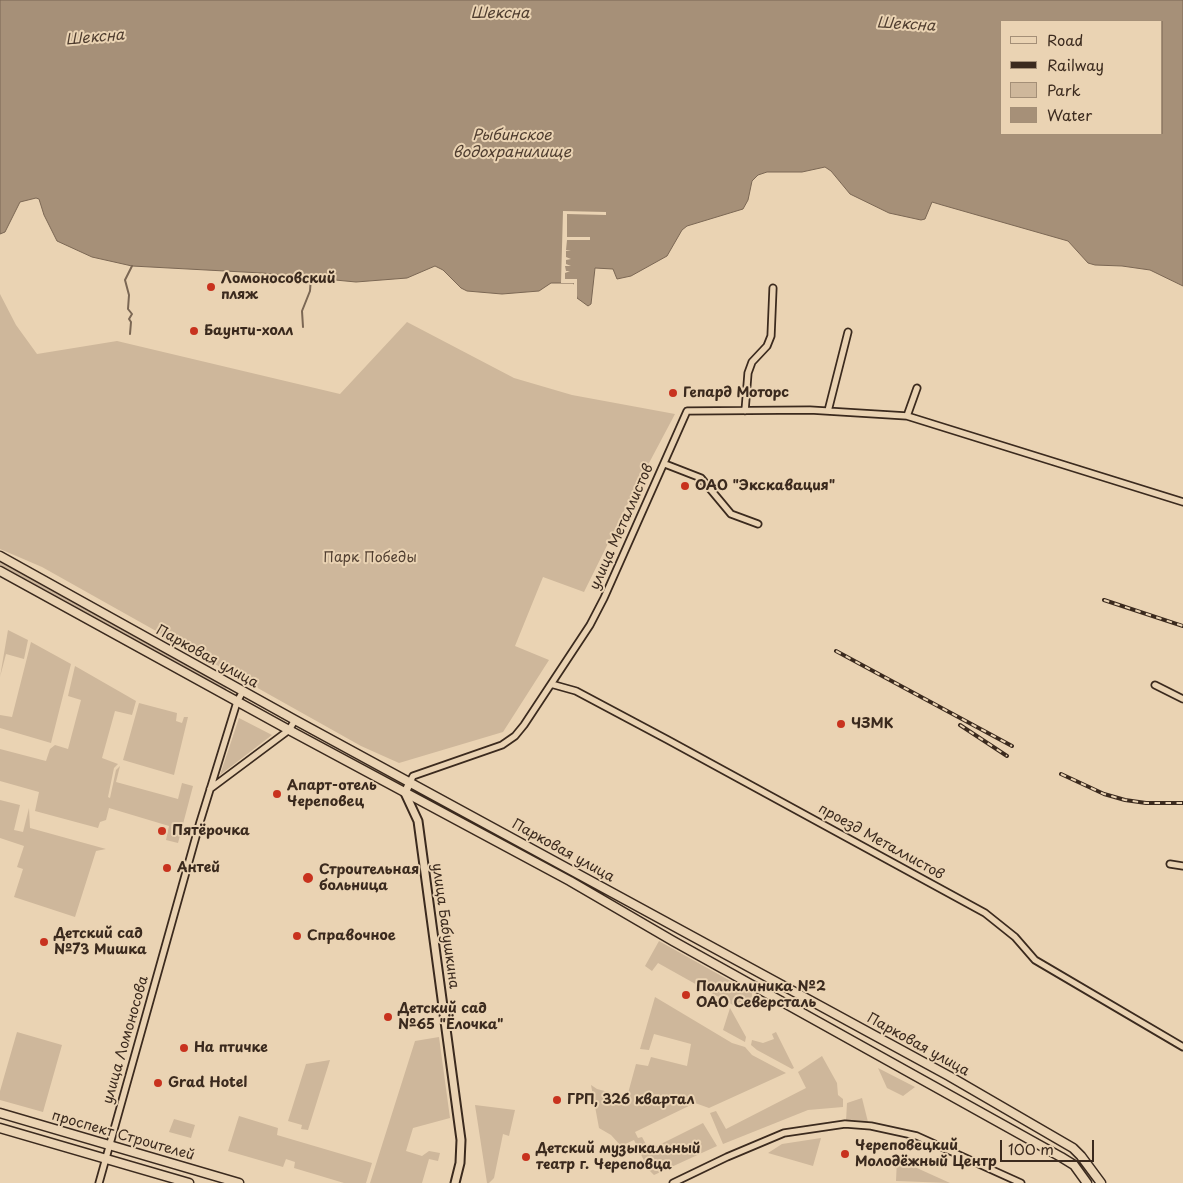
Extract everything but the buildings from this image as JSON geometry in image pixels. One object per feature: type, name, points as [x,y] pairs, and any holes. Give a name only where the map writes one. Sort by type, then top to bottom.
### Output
[{"type":"main road","name":"Парковая улица","points":[[0,556],[294,720],[949,1076],[1051,1135],[1081,1156],[1101,1183]]},
{"type":"main road","name":"Парковая улица","points":[[0,571],[237,702],[570,881],[673,941],[1061,1157],[1074,1166],[1087,1183]]},
{"type":"main road","name":"проспект Строителей","points":[[0,1114],[239,1183]]},
{"type":"main road","name":"проспект Строителей","points":[[0,1128],[189,1183]]},
{"type":"street","points":[[745,411],[748,373],[752,362],[767,346],[771,336],[773,288]]},
{"type":"street","points":[[828,411],[848,332]]},
{"type":"street","points":[[907,416],[917,388]]},
{"type":"street","name":"улица Металлистов","points":[[410,782],[413,776],[502,745],[519,730],[590,625],[665,464],[687,410],[828,411],[907,416],[1183,502]]},
{"type":"street","points":[[665,464],[701,478],[731,514],[758,524]]},
{"type":"street","name":"проезд Металлистов","points":[[551,684],[576,691],[985,913],[1016,937],[1035,960],[1183,1047]]},
{"type":"street","points":[[1155,686],[1183,699]]},
{"type":"street","name":"улица Ломоносова","points":[[99,1183],[210,789],[242,691]]},
{"type":"street","points":[[210,789],[289,730],[294,720]]},
{"type":"street","points":[[405,793],[410,782]]},
{"type":"street","name":"улица Бабушкина","points":[[405,793],[418,821],[461,1140],[460,1163],[455,1183]]},
{"type":"street","points":[[1170,864],[1183,866]]},
{"type":"street","points":[[673,1183],[727,1157],[784,1133],[845,1124],[871,1126],[918,1136],[1021,1183]]},
{"type":"green space","name":"Парк Победы","points":[[0,294],[16,325],[37,354],[117,341],[340,394],[407,322],[514,378],[572,395],[675,414],[584,592],[543,577],[515,646],[549,660],[503,732],[399,763],[361,746],[42,567],[0,549]]},
{"type":"green space","points":[[0,561],[227,687],[225,691],[0,565]]},
{"type":"green space","points":[[8,630],[28,640],[24,659],[6,654],[0,677]]},
{"type":"green space","points":[[31,642],[71,664],[51,743],[0,728],[0,715],[12,717]]},
{"type":"green space","points":[[75,666],[136,701],[132,715],[115,711],[102,758],[118,764],[114,768],[108,797],[110,798],[116,770],[120,766],[116,782],[178,799],[182,783],[193,786],[178,843],[166,840],[169,826],[109,808],[106,820],[100,822],[98,828],[35,811],[39,792],[0,781],[0,749],[46,761],[50,749],[55,745],[68,749],[81,700],[68,696]]},
{"type":"green space","points":[[139,703],[177,713],[176,721],[182,723],[184,717],[188,717],[174,775],[123,760]]},
{"type":"green space","points":[[239,718],[272,735],[220,775]]},
{"type":"green space","points":[[0,800],[20,805],[14,830],[23,832],[29,808],[30,828],[106,849],[96,851],[75,917],[14,897],[23,869],[17,867],[24,846],[0,838]]},
{"type":"green space","points":[[659,941],[752,993],[752,997],[733,1005],[658,963],[652,971],[645,966]]},
{"type":"green space","points":[[655,997],[732,1043],[745,1047],[752,1055],[786,1073],[709,1108],[695,1103],[635,1132],[638,1138],[642,1137],[649,1150],[703,1123],[717,1146],[654,1175],[648,1169],[634,1140],[621,1146],[611,1135],[599,1128],[591,1085],[597,1089],[627,1097],[636,1064],[648,1066],[651,1057],[687,1066],[691,1044],[654,1034],[649,1050],[640,1049]]},
{"type":"green space","points":[[730,1008],[746,1037],[745,1042],[723,1030]]},
{"type":"green space","points":[[17,1032],[62,1045],[43,1112],[0,1100],[0,1091]]},
{"type":"green space","points":[[776,1032],[794,1068],[792,1069],[751,1045],[752,1040],[763,1043],[774,1039],[772,1034]]},
{"type":"green space","points":[[439,1037],[450,1118],[413,1128],[406,1151],[422,1156],[429,1151],[440,1153],[438,1161],[429,1159],[422,1183],[370,1183],[415,1041]]},
{"type":"green space","points":[[822,1056],[837,1083],[838,1095],[843,1099],[843,1107],[808,1110],[723,1144],[710,1113],[716,1111],[726,1129],[806,1088],[798,1072]]},
{"type":"green space","points":[[330,1060],[308,1130],[301,1129],[302,1125],[288,1121],[306,1064]]},
{"type":"green space","points":[[878,1068],[915,1087],[903,1096],[887,1088]]},
{"type":"green space","points":[[862,1098],[868,1122],[846,1121],[847,1103]]},
{"type":"green space","points":[[475,1105],[515,1110],[509,1136],[503,1134],[494,1178],[489,1183],[487,1183]]},
{"type":"green space","points":[[239,1116],[278,1128],[277,1135],[372,1163],[366,1183],[344,1183],[294,1168],[295,1162],[286,1159],[283,1167],[228,1151]]},
{"type":"green space","points":[[174,1119],[195,1125],[191,1138],[169,1132]]},
{"type":"green space","points":[[821,1138],[813,1166],[768,1153],[782,1144]]},
{"type":"green space","points":[[897,1159],[950,1183],[896,1181]]},
{"type":"water","name":"Рыбинское водохранилище","points":[[0,0],[1183,0],[1183,286],[1150,270],[1088,263],[1068,241],[932,202],[925,219],[921,220],[889,213],[850,194],[831,171],[825,167],[802,172],[767,172],[758,175],[752,181],[748,200],[743,209],[687,226],[682,230],[667,256],[631,276],[617,279],[613,269],[595,268],[591,304],[588,306],[577,298],[574,283],[551,283],[539,291],[502,294],[467,291],[461,288],[443,270],[435,266],[407,278],[356,282],[262,273],[132,266],[92,257],[57,241],[44,215],[39,199],[36,198],[20,202],[5,232],[0,234]]},
{"type":"pier","points":[[563,211],[606,212],[606,215],[567,214],[567,237],[590,237],[590,240],[567,240],[566,250],[571,251],[566,251],[566,257],[571,259],[566,260],[566,264],[571,266],[565,266],[566,271],[570,271],[565,273],[565,279],[577,279],[577,300],[574,297],[574,283],[561,283]]},
{"type":"waterway","points":[[130,334],[131,322],[129,319],[132,314],[128,309],[129,295],[125,280],[132,266]]},
{"type":"waterway","points":[[303,327],[302,311],[310,291],[311,277]]},
{"type":"railway","points":[[1104,600],[1183,626]]},
{"type":"railway","points":[[836,651],[1012,746]]},
{"type":"railway","points":[[960,725],[1007,756]]},
{"type":"railway","points":[[1061,774],[1104,794],[1125,800],[1146,803],[1183,803]]},
{"type":"place","name":"Ломоносовский пляж","points":[[211,287]]},
{"type":"place","name":"Баунти-холл","points":[[194,331]]},
{"type":"place","name":"Гепард Моторс","points":[[673,393]]},
{"type":"place","name":"ОАО \"Экскавация\"","points":[[685,486]]},
{"type":"place","name":"ЧЗМК","points":[[841,724]]},
{"type":"place","name":"Апарт-отель Череповец","points":[[277,794]]},
{"type":"place","name":"Пятёрочка","points":[[162,831]]},
{"type":"place","name":"Антей","points":[[167,868]]},
{"type":"place","name":"Строительная больница","points":[[308,878]]},
{"type":"place","name":"Справочное","points":[[297,936]]},
{"type":"place","name":"Детский сад №73 Мишка","points":[[44,942]]},
{"type":"place","name":"Поликлиника №2 ОАО Северсталь","points":[[686,995]]},
{"type":"place","name":"Детский сад №65 \"Ёлочка\"","points":[[388,1017]]},
{"type":"place","name":"На птичке","points":[[184,1048]]},
{"type":"place","name":"Grad Hotel","points":[[158,1083]]},
{"type":"place","name":"ГРП, 326 квартал","points":[[557,1100]]},
{"type":"place","name":"Череповецкий Молодёжный Центр","points":[[845,1154]]},
{"type":"place","name":"Детский музыкальный театр г. Череповца","points":[[526,1157]]},
{"type":"water label","name":"Шексна","points":[[500,14]]},
{"type":"water label","name":"Шексна","points":[[906,25]]},
{"type":"water label","name":"Шексна","points":[[95,38]]}]
